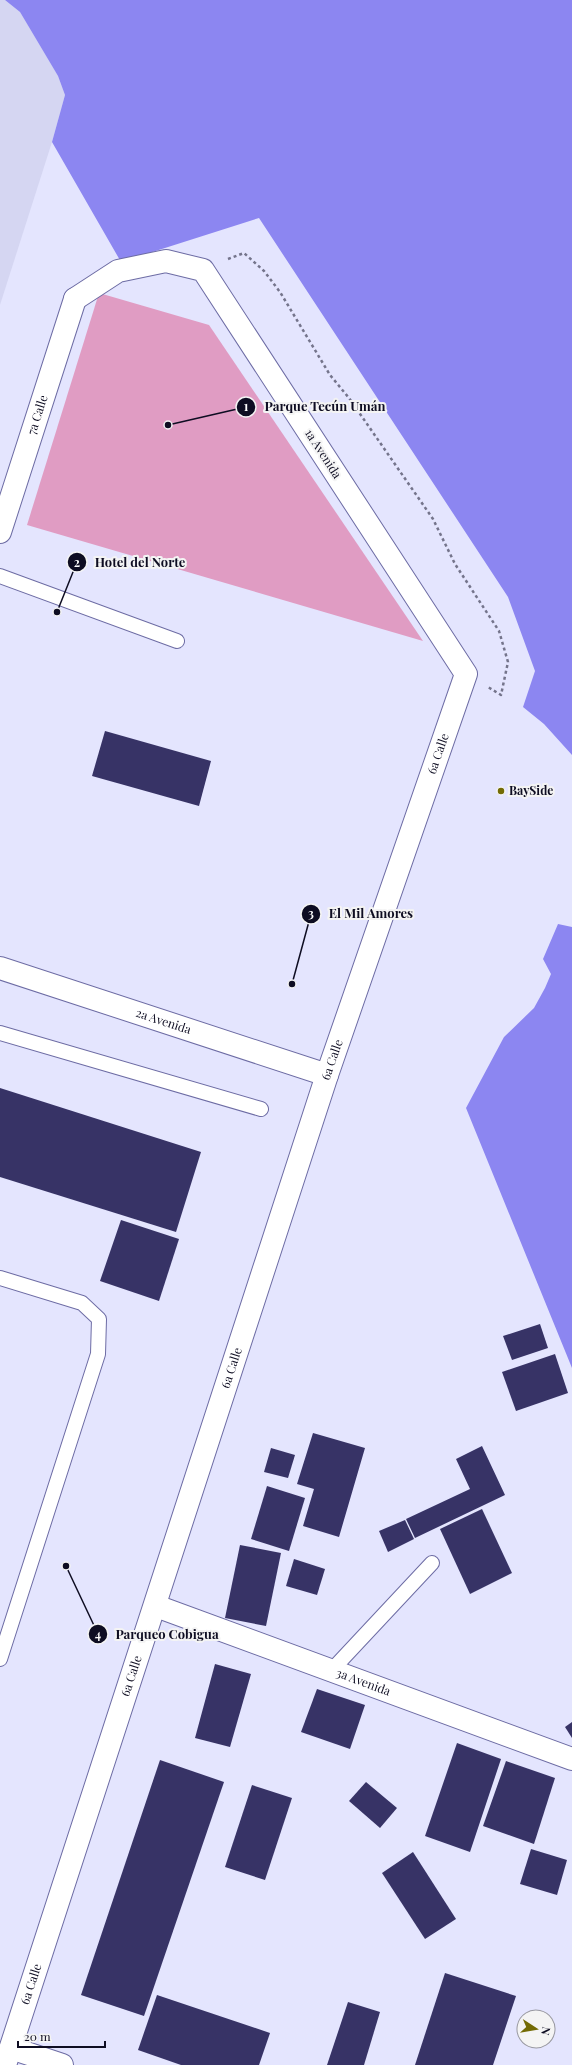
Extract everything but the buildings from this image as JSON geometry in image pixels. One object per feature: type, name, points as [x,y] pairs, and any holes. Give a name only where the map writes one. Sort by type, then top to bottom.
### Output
[{"type":"street","name":"7a Calle","points":[[0,532],[75,299],[118,272],[166,261],[203,270]]},
{"type":"street","name":"1a Avenida","points":[[203,270],[466,674]]},
{"type":"street","name":"6a Calle","points":[[8,2057],[156,1606],[327,1075],[466,674]]},
{"type":"street","name":"2a Avenida","points":[[0,968],[327,1075]]},
{"type":"street","name":"3a Avenida","points":[[156,1606],[572,1759]]},
{"type":"street","points":[[8,2057],[62,2065]]},
{"type":"lane","points":[[0,576],[177,641]]},
{"type":"lane","points":[[0,1033],[261,1109]]},
{"type":"lane","points":[[0,1278],[82,1304],[99,1319],[98,1354],[0,1659]]},
{"type":"lane","points":[[331,1671],[432,1563]]},
{"type":"path","points":[[203,270],[244,253],[264,271],[280,292],[330,375],[348,398],[433,519],[455,564],[500,631],[508,662],[501,695],[466,674]]},
{"type":"shaded area","points":[[0,0],[5,0],[20,12],[58,76],[65,95],[52,142],[0,305]]},
{"type":"shaded area","points":[[5,0],[572,0],[572,755],[544,724],[523,707],[535,671],[508,597],[259,218],[121,262],[52,142],[65,95],[58,76],[20,12]]},
{"type":"shaded area","points":[[99,293],[209,325],[423,641],[27,525]]},
{"type":"shaded area","points":[[558,924],[572,927],[572,1368],[466,1108],[504,1037],[534,1008],[545,988],[551,974],[543,959]]},
{"type":"place","name":"Parque Tecún Umán","points":[[168,425]]},
{"type":"place","name":"Hotel del Norte","points":[[57,612]]},
{"type":"place","name":"BaySide","points":[[501,791]]},
{"type":"place","name":"El Mil Amores","points":[[292,984]]},
{"type":"place","name":"Parqueo Cobigua","points":[[66,1566]]}]
